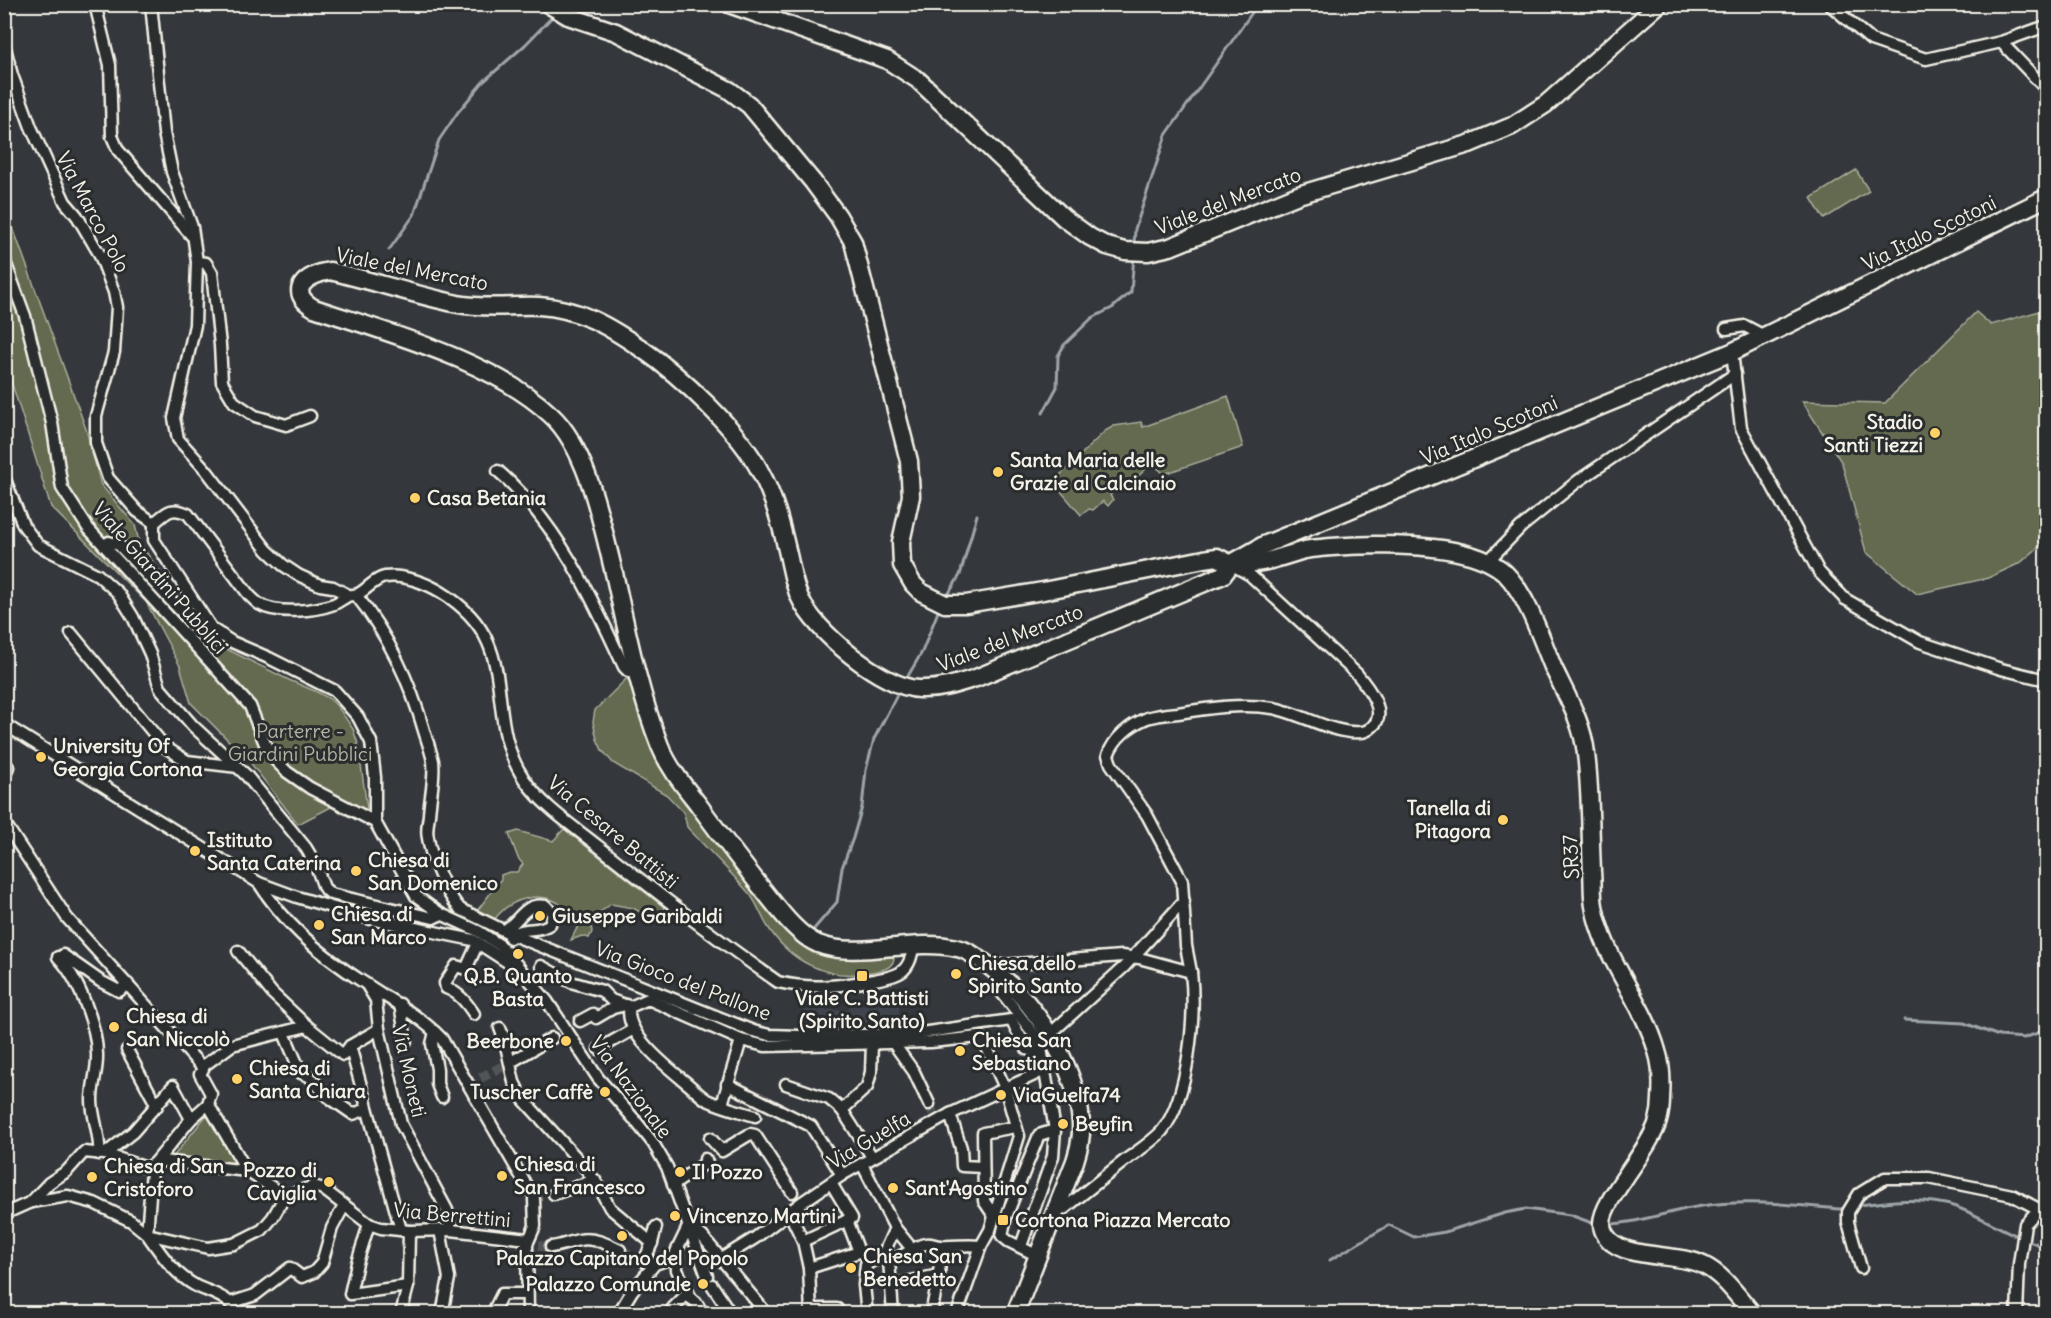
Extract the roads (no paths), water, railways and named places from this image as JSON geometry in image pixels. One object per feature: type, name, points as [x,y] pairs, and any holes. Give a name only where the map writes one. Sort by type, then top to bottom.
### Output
[{"type":"main road","name":"Viale del Mercato","points":[[548,4],[567,16],[616,32],[729,90],[758,114],[838,216],[853,242],[907,451],[911,474],[910,496],[900,555],[902,565],[913,584],[921,592],[945,604],[966,604],[1217,557],[1230,564],[1223,575],[976,678],[943,688],[903,687],[880,676],[858,660],[804,607],[796,587],[774,502],[755,463],[726,425],[687,387],[644,351],[601,322],[568,310],[538,306],[460,304],[330,271],[309,276],[301,285],[301,295],[306,303],[314,308],[479,368],[537,402],[554,416],[566,431],[583,466],[600,517],[636,669],[660,745],[674,772],[741,862],[797,929],[814,942],[840,950],[914,944],[955,947],[967,951],[994,971],[1030,1008],[1050,1034],[1076,1095],[1081,1122],[1081,1140],[1015,1314]]},
{"type":"main road","name":"Viale del Mercato","points":[[729,4],[887,60],[918,80],[1064,218],[1107,246],[1125,251],[1148,252],[1170,246],[1298,195],[1469,144],[1512,126],[1546,104],[1659,4]]},
{"type":"main road","name":"Via Italo Scotoni","points":[[1230,564],[1264,545],[1732,352],[2046,198]]},
{"type":"main road","name":"SR37","points":[[1230,564],[1256,563],[1305,550],[1377,545],[1447,550],[1488,561],[1505,574],[1516,588],[1531,616],[1581,728],[1589,784],[1594,907],[1608,944],[1650,1032],[1658,1052],[1661,1070],[1658,1121],[1644,1149],[1606,1207],[1603,1226],[1606,1235],[1615,1245],[1628,1250],[1692,1260],[1705,1266],[1720,1276],[1753,1314]]},
{"type":"street","points":[[95,4],[110,65],[112,136],[118,150],[193,237]]},
{"type":"street","points":[[151,4],[164,133],[172,172],[192,227],[197,262],[195,325],[174,418],[178,440],[206,470],[274,557],[298,575],[352,595]]},
{"type":"street","points":[[1829,4],[1871,40],[1926,59],[2001,42],[2046,26]]},
{"type":"street","points":[[2001,42],[2046,89]]},
{"type":"street","name":"Via Marco Polo","points":[[4,44],[12,75],[35,136],[65,202],[77,216],[100,255],[114,292],[117,307],[114,352],[96,416],[96,442],[108,478],[137,510],[154,523]]},
{"type":"street","name":"Viale Giardini Pubblici","points":[[4,259],[25,316],[52,423],[62,488],[88,528],[250,706],[265,744],[274,759],[287,772],[310,788],[375,822]]},
{"type":"street","points":[[197,262],[206,263],[212,273],[222,382],[234,402],[255,417],[286,425],[310,416]]},
{"type":"street","points":[[1726,329],[1745,326],[1764,336]]},
{"type":"street","points":[[1732,352],[1741,428],[1819,572],[1845,599],[1920,642],[2001,669],[2046,680]]},
{"type":"street","points":[[1488,561],[1521,527],[1578,481],[1735,374]]},
{"type":"street","points":[[498,471],[520,491],[561,547],[599,613],[624,667],[628,671],[636,669]]},
{"type":"street","points":[[4,477],[23,525],[38,545],[98,575],[118,593],[133,617],[150,654],[160,688],[193,726],[238,768],[306,848],[315,863],[324,888],[331,894],[433,918],[441,914]]},
{"type":"street","name":"Via Cesare Battisti","points":[[154,523],[168,511],[178,509],[188,514],[249,595],[260,604],[294,611],[336,604],[383,577],[394,577],[411,580],[440,592],[465,610],[477,622],[490,647],[510,752],[525,781],[553,810],[656,892],[778,982],[803,988],[835,987],[894,976],[908,965],[914,944]]},
{"type":"street","points":[[154,523],[154,540],[212,629],[335,691],[358,717],[371,742],[375,777],[375,822],[416,896],[441,914],[478,930],[498,944],[509,933]]},
{"type":"street","points":[[104,545],[109,542],[119,545],[207,639],[214,640],[222,635]]},
{"type":"street","points":[[1054,1215],[1155,1138],[1168,1122],[1176,1107],[1190,1045],[1193,987],[1184,924],[1185,900],[1182,881],[1147,816],[1111,764],[1108,755],[1111,747],[1125,731],[1147,718],[1197,710],[1249,705],[1276,708],[1338,729],[1362,732],[1370,729],[1378,717],[1374,698],[1357,674],[1250,575],[1230,564]]},
{"type":"street","name":"Via Gioco del Pallone","points":[[352,595],[383,631],[409,686],[421,718],[433,761],[433,787],[427,837],[432,857],[454,902],[460,909],[509,933],[753,1031],[769,1035],[800,1036],[914,1034],[1011,1020],[1027,1048],[1042,1055]]},
{"type":"street","points":[[71,633],[165,747],[187,761],[238,768]]},
{"type":"street","points":[[4,724],[259,883],[371,919],[436,931],[478,943],[526,973]]},
{"type":"street","points":[[4,762],[8,767],[4,777]]},
{"type":"street","points":[[4,822],[68,918],[202,1067]]},
{"type":"street","points":[[259,883],[303,937],[342,968],[400,1004],[435,1032],[453,1057],[532,1195],[535,1226],[526,1294],[528,1314]]},
{"type":"street","points":[[1050,1034],[1133,957],[1185,900]]},
{"type":"street","points":[[474,1014],[466,1002],[447,988],[445,983],[456,966],[466,969],[478,943]]},
{"type":"street","name":"Via Nazionale","points":[[498,944],[526,973],[586,1057],[598,1078],[647,1134],[667,1167],[709,1279],[731,1314]]},
{"type":"street","points":[[238,951],[272,993],[307,1026],[343,1055],[350,1046],[379,1029]]},
{"type":"street","points":[[102,1154],[94,1122],[92,1099],[98,1059],[96,1035],[69,969],[58,957],[61,954],[119,991],[128,984]]},
{"type":"street","points":[[1021,1246],[1053,1156],[1055,1130],[1040,1042],[1002,993],[994,971],[1133,957],[1191,972]]},
{"type":"street","points":[[541,966],[569,981],[602,991],[611,1000],[628,1008],[634,1029],[640,1039],[674,1074],[705,1099],[755,1116]]},
{"type":"street","name":"Via Moneti","points":[[366,984],[376,1000],[379,1029],[401,1124],[447,1210],[449,1278],[442,1314]]},
{"type":"street","points":[[580,1021],[593,1014],[596,1018],[613,1008],[628,1008],[648,999],[741,1040],[765,1046],[894,1044],[979,1036],[983,1039],[1005,1088],[1019,1136],[990,1230],[981,1246],[957,1314]]},
{"type":"street","points":[[400,1004],[406,1041]]},
{"type":"street","points":[[147,1234],[152,1170],[155,1163],[191,1119],[208,1104],[211,1094],[200,1074],[202,1067],[232,1046],[307,1026]]},
{"type":"street","points":[[500,1028],[511,1062],[514,1082],[522,1098],[600,1188],[610,1208],[652,1243]]},
{"type":"street","points":[[599,1049],[634,1029]]},
{"type":"street","points":[[435,1032],[432,1044],[437,1069],[437,1084],[442,1097]]},
{"type":"street","points":[[284,1033],[301,1073],[309,1076],[327,1096],[353,1114],[367,1108]]},
{"type":"street","points":[[511,1062],[552,1038]]},
{"type":"street","points":[[724,1106],[723,1101],[741,1040]]},
{"type":"street","points":[[842,1110],[867,1087],[871,1072],[872,1044]]},
{"type":"street","points":[[894,1044],[914,1072],[929,1104]]},
{"type":"street","points":[[350,1046],[405,1231],[408,1286],[400,1314]]},
{"type":"street","points":[[127,1050],[157,1107]]},
{"type":"street","name":"Via Guelfa","points":[[721,1259],[755,1238],[789,1212],[797,1199],[831,1183],[936,1119],[1045,1070]]},
{"type":"street","points":[[728,1084],[811,1126],[842,1175]]},
{"type":"street","points":[[786,1084],[829,1099],[842,1110],[872,1157]]},
{"type":"street","points":[[102,1154],[133,1132],[173,1086],[191,1119]]},
{"type":"street","points":[[147,1234],[208,1248],[234,1244],[262,1230],[273,1217],[285,1196],[247,1171],[208,1104]]},
{"type":"street","points":[[950,1114],[961,1148],[962,1166],[983,1167]]},
{"type":"street","points":[[994,1216],[984,1204],[983,1132],[1015,1127]]},
{"type":"street","points":[[1038,1256],[1002,1236],[1006,1217],[1040,1135],[1055,1130]]},
{"type":"street","points":[[710,1138],[722,1151],[750,1134],[755,1135],[797,1199]]},
{"type":"street","points":[[31,1202],[49,1183],[67,1171],[84,1152],[102,1154],[147,1168],[163,1161],[247,1171]]},
{"type":"street","points":[[673,1185],[707,1162],[705,1159]]},
{"type":"street","points":[[862,1164],[895,1228],[908,1244]]},
{"type":"street","points":[[1861,1269],[1848,1222],[1848,1212],[1859,1194],[1885,1178],[1929,1178],[2012,1195],[2043,1211],[2025,1224],[2019,1264],[2018,1314]]},
{"type":"street","points":[[803,1241],[852,1218],[831,1183]]},
{"type":"street","name":"Via Berrettini","points":[[285,1196],[314,1186],[323,1189],[369,1224],[381,1228],[405,1231],[446,1230],[531,1243]]},
{"type":"street","points":[[554,1194],[600,1188]]},
{"type":"street","points":[[4,1214],[31,1202],[68,1196],[94,1203],[131,1221],[147,1234],[178,1274],[197,1286],[221,1294],[230,1303]]},
{"type":"street","points":[[223,1314],[230,1303],[255,1295],[290,1268],[303,1276],[314,1272],[322,1263],[332,1228],[344,1206]]},
{"type":"street","points":[[789,1212],[803,1241],[809,1268],[811,1311],[837,1309],[838,1314]]},
{"type":"street","points":[[847,1220],[859,1252]]},
{"type":"street","points":[[369,1224],[350,1294],[408,1286]]},
{"type":"street","points":[[690,1298],[677,1270],[676,1256],[689,1225],[702,1236],[767,1314]]},
{"type":"street","points":[[618,1314],[646,1262],[656,1227]]},
{"type":"street","points":[[893,1314],[892,1285],[886,1258],[895,1228]]},
{"type":"street","points":[[551,1247],[590,1239],[601,1241],[620,1250]]},
{"type":"street","points":[[867,1314],[864,1285],[866,1264],[904,1256],[928,1243],[940,1246],[966,1244],[981,1246]]},
{"type":"street","points":[[931,1314],[939,1275],[940,1246]]},
{"type":"street","points":[[809,1268],[859,1252],[886,1258]]},
{"type":"street","points":[[646,1262],[676,1256]]},
{"type":"street","points":[[892,1285],[939,1275]]},
{"type":"street","points":[[492,1314],[502,1294],[526,1294]]},
{"type":"street","points":[[671,1314],[686,1295],[696,1302],[703,1314]]},
{"type":"waterway","points":[[1134,246],[1135,229],[1166,135],[1258,4]]},
{"type":"waterway","points":[[389,250],[414,215],[439,140],[458,112],[483,82],[525,45],[555,14]]},
{"type":"waterway","points":[[1043,413],[1057,387],[1058,356],[1064,345],[1092,318],[1112,308],[1131,292],[1134,256]]},
{"type":"waterway","points":[[946,598],[960,575],[977,515]]},
{"type":"waterway","points":[[905,681],[922,652],[939,609]]},
{"type":"waterway","points":[[814,929],[837,902],[842,868],[862,807],[866,770],[874,739],[900,689]]},
{"type":"waterway","points":[[1904,1020],[1964,1023],[1999,1036],[2024,1038],[2046,1030]]},
{"type":"waterway","points":[[1854,1206],[1905,1200],[1944,1204],[1964,1210],[2020,1237]]},
{"type":"waterway","points":[[1607,1224],[1630,1222],[1719,1204],[1771,1203],[1847,1208]]},
{"type":"waterway","points":[[1330,1260],[1389,1225],[1414,1237],[1445,1232],[1505,1213],[1526,1209],[1570,1215],[1598,1225]]},
{"type":"waterway","points":[[2026,1240],[2046,1247]]},
{"type":"tunnel","points":[[467,1085],[511,1062]]},
{"type":"tunnel","points":[[929,1104],[935,1118]]},
{"type":"tunnel","points":[[538,1246],[551,1247]]},
{"type":"tunnel","points":[[620,1250],[638,1259]]},
{"type":"place","name":"Stadio Santi Tiezzi","points":[[1935,433]]},
{"type":"place","name":"Santa Maria delle Grazie al Calcinaio","points":[[998,472]]},
{"type":"place","name":"Casa Betania","points":[[415,498]]},
{"type":"place","name":"University Of Georgia Cortona","points":[[41,757]]},
{"type":"place","name":"Tanella di Pitagora","points":[[1503,820]]},
{"type":"place","name":"Istituto Santa Caterina","points":[[195,851]]},
{"type":"place","name":"Chiesa di San Domenico","points":[[356,871]]},
{"type":"place","name":"Giuseppe Garibaldi","points":[[540,916]]},
{"type":"place","name":"Chiesa di San Marco","points":[[319,925]]},
{"type":"place","name":"Q.B. Quanto Basta","points":[[518,954]]},
{"type":"place","name":"Chiesa dello Spirito Santo","points":[[956,974]]},
{"type":"place","name":"Viale C. Battisti (Spirito Santo)","points":[[862,976]]},
{"type":"place","name":"Chiesa di San Niccolò","points":[[114,1027]]},
{"type":"place","name":"Beerbone","points":[[566,1041]]},
{"type":"place","name":"Chiesa San Sebastiano","points":[[960,1051]]},
{"type":"place","name":"Chiesa di Santa Chiara","points":[[237,1079]]},
{"type":"place","name":"Tuscher Caffè","points":[[605,1092]]},
{"type":"place","name":"ViaGuelfa74","points":[[1001,1095]]},
{"type":"place","name":"Beyfin","points":[[1063,1124]]},
{"type":"place","name":"Il Pozzo","points":[[680,1172]]},
{"type":"place","name":"Chiesa di San Francesco","points":[[502,1176]]},
{"type":"place","name":"Chiesa di San Cristoforo","points":[[92,1177]]},
{"type":"place","name":"Pozzo di Caviglia","points":[[329,1182]]},
{"type":"place","name":"Sant'Agostino","points":[[893,1188]]},
{"type":"place","name":"Vincenzo Martini","points":[[675,1216]]},
{"type":"place","name":"Cortona Piazza Mercato","points":[[1003,1220]]},
{"type":"place","name":"Palazzo Capitano del Popolo","points":[[622,1236]]},
{"type":"place","name":"Chiesa San Benedetto","points":[[851,1268]]},
{"type":"place","name":"Palazzo Comunale","points":[[703,1284]]},
{"type":"park label","name":"Parterre - Giardini Pubblici","points":[[300,742]]}]
